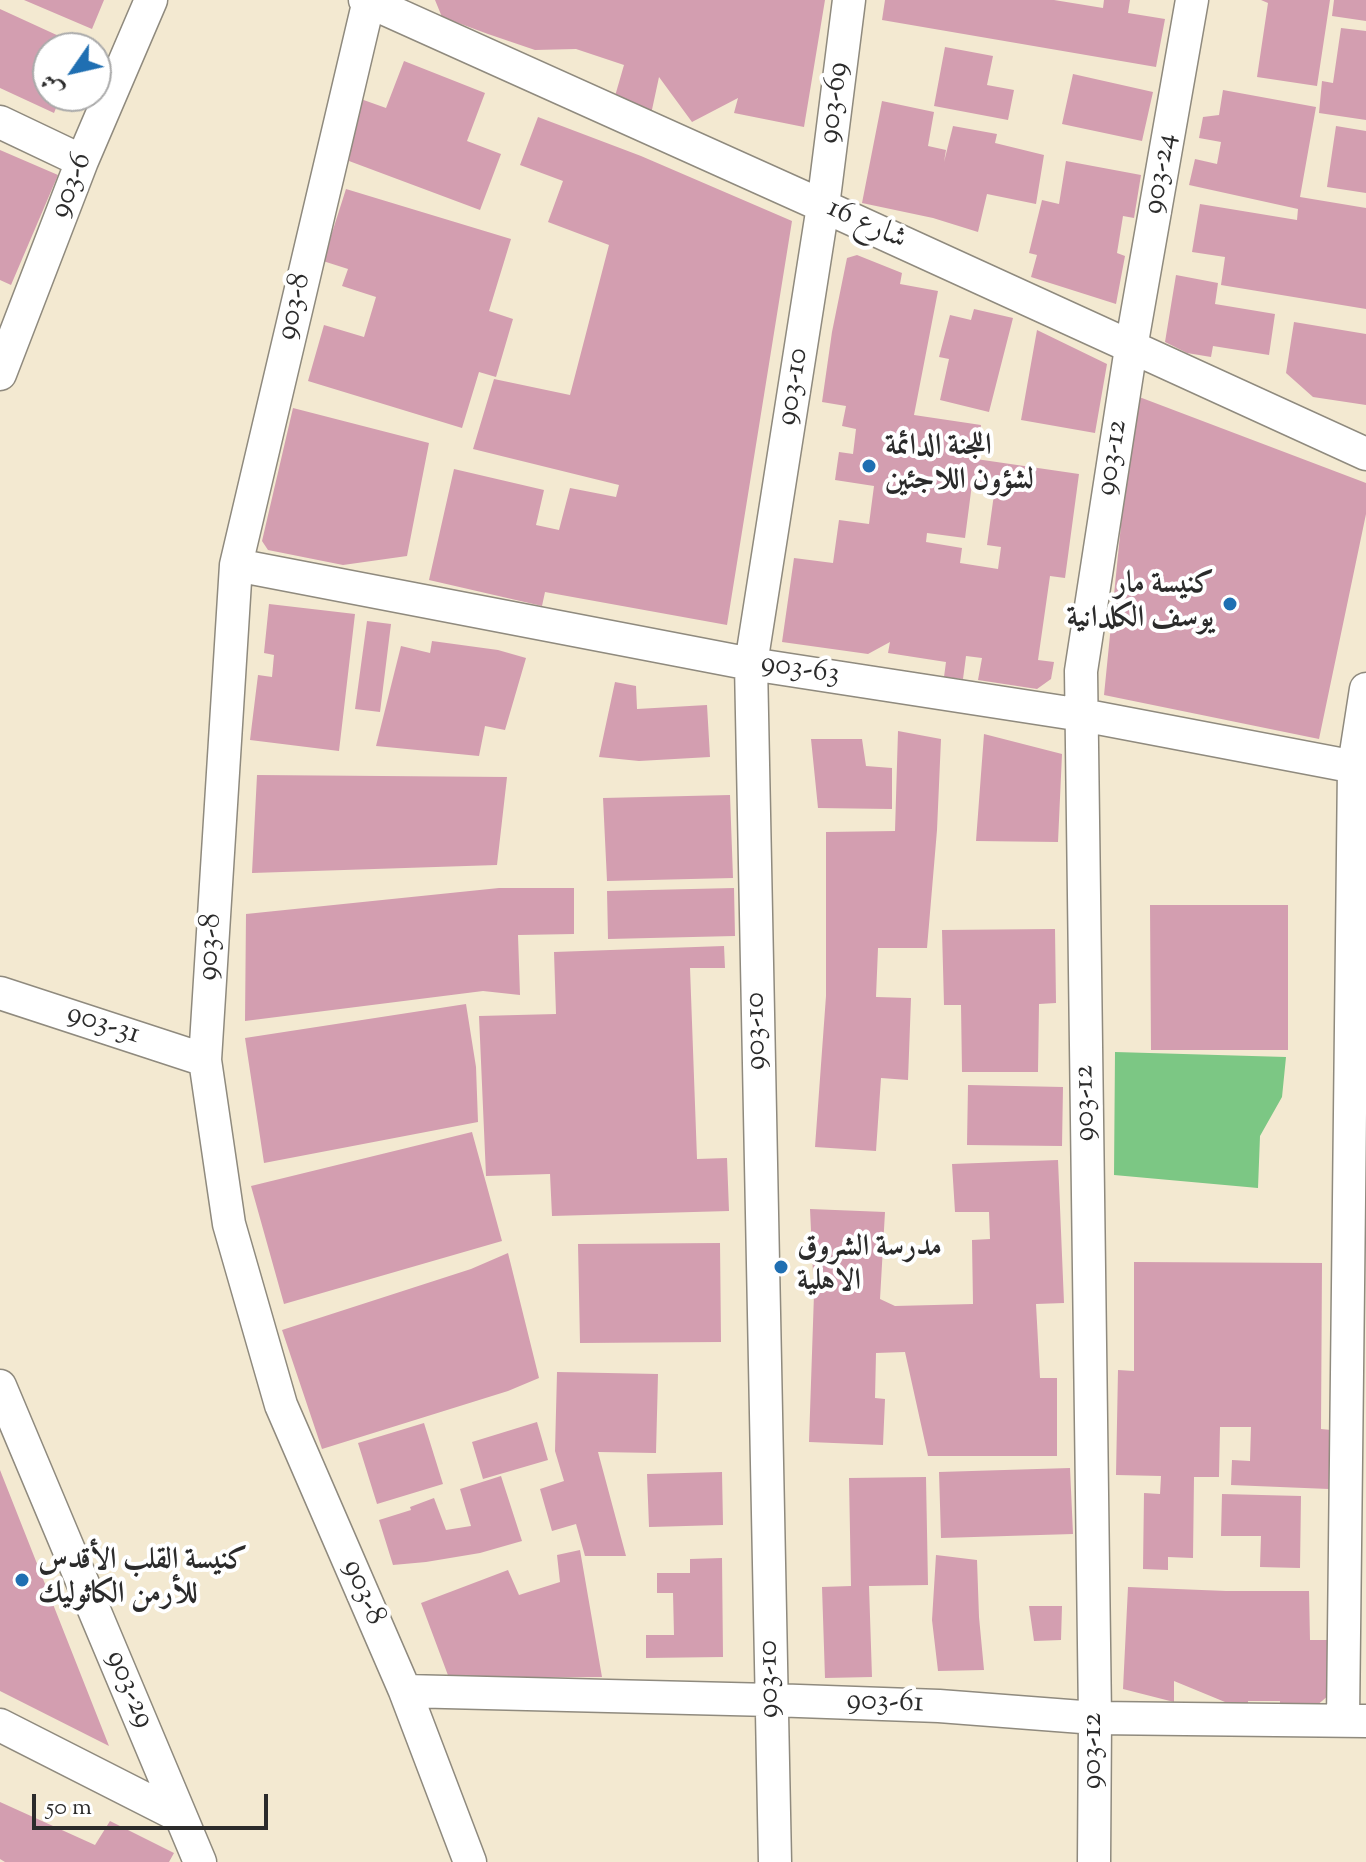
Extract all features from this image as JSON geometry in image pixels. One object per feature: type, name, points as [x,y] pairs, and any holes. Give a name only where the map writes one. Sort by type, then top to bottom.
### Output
[{"type":"street","name":"903-6","points":[[0,374],[82,161],[151,0]]},
{"type":"street","name":"903-69","points":[[823,206],[849,0]]},
{"type":"street","name":"903-24","points":[[1131,348],[1192,0]]},
{"type":"street","name":"شارع 16","points":[[367,1],[1366,454]]},
{"type":"street","name":"903-8","points":[[367,1],[236,565],[205,1060],[229,1224],[281,1405],[405,1691],[470,1862]]},
{"type":"street","points":[[0,122],[82,161]]},
{"type":"street","name":"903-10","points":[[775,1862],[751,664],[823,206]]},
{"type":"street","name":"903-12","points":[[1094,1862],[1095,1718],[1081,671],[1131,348]]},
{"type":"street","name":"903-63","points":[[236,565],[751,664],[1082,715],[1360,768]]},
{"type":"street","points":[[1354,1720],[1360,768],[1366,689]]},
{"type":"street","name":"903-31","points":[[0,993],[205,1060]]},
{"type":"street","name":"903-29","points":[[0,1386],[200,1862]]},
{"type":"street","name":"903-61","points":[[405,1691],[939,1706],[1095,1718],[1354,1720]]},
{"type":"street","points":[[0,1725],[181,1817]]},
{"type":"green space","points":[[1115,1052],[1286,1057],[1282,1097],[1260,1136],[1258,1188],[1114,1175]]},
{"type":"building","points":[[24,0],[104,0],[92,29]]},
{"type":"building","points":[[435,0],[825,0],[804,127],[734,113],[738,98],[692,122],[659,77],[650,119],[613,103],[624,65],[576,49],[535,50],[488,34],[442,17]]},
{"type":"building","points":[[885,0],[1054,0],[1103,8],[1104,0],[1130,0],[1128,13],[1165,19],[1156,67],[882,20]]},
{"type":"building","points":[[1261,0],[1330,0],[1317,86],[1257,77],[1268,3]]},
{"type":"building","points":[[1334,0],[1366,0],[1366,21],[1332,16]]},
{"type":"building","points":[[0,9],[50,32],[32,32],[32,103],[0,88]]},
{"type":"building","points":[[1341,28],[1366,31],[1366,120],[1319,113],[1322,81],[1333,83]]},
{"type":"building","points":[[945,47],[993,56],[987,85],[1014,90],[1008,120],[934,106]]},
{"type":"building","points":[[404,61],[485,93],[467,141],[501,154],[480,210],[349,161],[358,98],[386,108]]},
{"type":"building","points":[[1073,74],[1153,92],[1142,141],[1062,124]]},
{"type":"building","points":[[1223,90],[1316,107],[1300,197],[1366,208],[1366,309],[1221,285],[1225,257],[1192,252],[1200,204],[1297,220],[1298,209],[1189,185],[1195,159],[1217,164],[1221,142],[1199,138],[1203,117],[1219,115]]},
{"type":"building","points":[[882,101],[934,112],[928,146],[946,150],[944,162],[953,126],[997,134],[995,143],[1044,155],[1036,204],[987,194],[978,232],[933,218],[862,203]]},
{"type":"building","points":[[538,117],[641,156],[792,221],[727,625],[545,592],[542,606],[429,580],[454,469],[544,490],[536,525],[559,530],[570,488],[616,497],[619,485],[473,449],[494,379],[570,395],[609,245],[548,222],[563,181],[520,165]]},
{"type":"building","points":[[1336,126],[1366,131],[1366,193],[1327,187]]},
{"type":"building","points":[[0,150],[58,175],[11,285],[0,280]]},
{"type":"building","points":[[1066,161],[1141,175],[1134,218],[1123,216],[1117,253],[1125,256],[1116,304],[1031,277],[1037,255],[1029,253],[1042,200],[1059,204]]},
{"type":"building","points":[[346,189],[511,239],[489,311],[513,319],[496,377],[479,372],[462,428],[308,381],[324,325],[364,337],[376,297],[342,286],[348,269],[323,261]]},
{"type":"building","points":[[857,255],[902,273],[900,284],[938,291],[914,415],[981,425],[976,459],[1079,474],[1065,578],[1050,576],[1038,660],[1054,662],[1051,679],[1037,689],[978,680],[982,658],[966,656],[963,679],[944,677],[946,662],[888,653],[890,642],[868,654],[782,642],[794,558],[833,563],[839,520],[869,524],[874,486],[835,480],[839,452],[853,454],[856,429],[842,426],[846,406],[822,402],[847,258]],"holes":[[[972,484],[995,487],[987,545],[1001,547],[998,569],[960,563],[962,548],[926,542],[927,533],[965,538]]]},
{"type":"building","points":[[1176,275],[1218,283],[1215,304],[1275,314],[1269,355],[1213,346],[1211,357],[1187,353],[1165,342]]},
{"type":"building","points":[[974,309],[1013,318],[989,412],[940,400],[949,359],[939,357],[950,315],[971,320]]},
{"type":"building","points":[[1294,322],[1366,334],[1366,405],[1313,397],[1286,373]]},
{"type":"building","points":[[1037,330],[1107,364],[1095,433],[1021,420]]},
{"type":"building","name":"كنيسة مار يوسف الكلدانية","points":[[1134,395],[1366,483],[1366,514],[1319,739],[1104,695]]},
{"type":"building","points":[[293,408],[429,443],[407,556],[343,565],[268,550],[262,541]]},
{"type":"building","points":[[269,604],[355,614],[339,751],[250,740],[258,675],[272,677],[274,655],[264,653]]},
{"type":"building","points":[[367,621],[391,624],[380,712],[355,709]]},
{"type":"building","points":[[432,641],[498,650],[526,658],[505,730],[485,726],[479,756],[376,746],[401,646],[430,653]]},
{"type":"building","points":[[615,682],[636,686],[637,709],[707,705],[710,757],[639,761],[599,757]]},
{"type":"building","points":[[898,731],[941,739],[927,948],[878,948],[876,997],[911,998],[908,1080],[881,1078],[876,1151],[815,1147],[826,996],[826,832],[895,831]]},
{"type":"building","points":[[984,734],[1062,754],[1058,842],[976,841]]},
{"type":"building","points":[[811,739],[862,739],[866,766],[892,768],[892,809],[818,808]]},
{"type":"building","points":[[257,775],[507,777],[497,865],[252,873]]},
{"type":"building","points":[[730,795],[733,878],[607,881],[603,798]]},
{"type":"building","points":[[499,888],[574,888],[574,934],[518,935],[520,995],[483,991],[245,1021],[246,914]]},
{"type":"building","points":[[734,888],[735,936],[608,939],[607,891]]},
{"type":"building","points":[[1150,905],[1288,905],[1288,1050],[1151,1050]]},
{"type":"building","points":[[1055,929],[1056,1003],[1039,1004],[1038,1072],[962,1072],[961,1005],[944,1005],[942,930]]},
{"type":"building","points":[[724,946],[725,968],[690,968],[697,1159],[727,1158],[729,1211],[552,1216],[550,1174],[486,1176],[479,1016],[556,1014],[554,952]]},
{"type":"building","points":[[466,1004],[476,1067],[478,1122],[264,1163],[245,1038]]},
{"type":"building","points":[[968,1085],[1063,1087],[1062,1146],[967,1145]]},
{"type":"building","points":[[472,1132],[502,1241],[284,1304],[251,1186]]},
{"type":"building","points":[[1058,1160],[1064,1303],[1036,1304],[1040,1378],[1057,1378],[1057,1456],[928,1456],[905,1352],[876,1353],[875,1398],[885,1399],[883,1445],[809,1442],[814,1294],[810,1209],[885,1212],[880,1299],[895,1306],[973,1304],[972,1240],[990,1239],[989,1212],[955,1212],[952,1164]]},
{"type":"building","points":[[720,1243],[721,1342],[580,1343],[578,1244]]},
{"type":"building","points":[[508,1253],[539,1378],[508,1391],[322,1449],[282,1330],[471,1269]]},
{"type":"building","points":[[1134,1262],[1322,1263],[1321,1429],[1331,1430],[1329,1489],[1231,1485],[1232,1460],[1250,1461],[1251,1427],[1220,1427],[1219,1477],[1194,1477],[1193,1558],[1168,1557],[1168,1570],[1143,1569],[1144,1493],[1160,1494],[1161,1476],[1116,1475],[1118,1370],[1134,1371]]},
{"type":"building","points":[[557,1372],[658,1374],[656,1453],[598,1452],[626,1556],[585,1556],[576,1524],[552,1531],[540,1489],[564,1481],[555,1451]]},
{"type":"building","points":[[537,1422],[548,1460],[483,1479],[472,1442]]},
{"type":"building","points":[[424,1423],[443,1484],[377,1504],[358,1443]]},
{"type":"building","points":[[1070,1468],[1073,1534],[941,1538],[939,1472]]},
{"type":"building","name":"كنيسة القلب الأقدس للأرمن الكاثوليك","points":[[0,1470],[109,1746],[0,1691]]},
{"type":"building","points":[[722,1472],[723,1525],[649,1527],[647,1474]]},
{"type":"building","points":[[501,1476],[522,1541],[480,1553],[393,1565],[379,1520],[411,1510],[410,1507],[434,1498],[446,1530],[471,1526],[460,1489]]},
{"type":"building","points":[[926,1477],[928,1585],[869,1586],[872,1677],[825,1678],[822,1587],[851,1586],[849,1478]]},
{"type":"building","points":[[1222,1494],[1301,1496],[1300,1568],[1260,1567],[1261,1536],[1221,1536]]},
{"type":"building","points":[[580,1550],[602,1677],[449,1678],[421,1603],[508,1570],[519,1595],[560,1582],[557,1555]]},
{"type":"building","points":[[936,1555],[977,1560],[984,1670],[938,1671],[932,1620]]},
{"type":"building","points":[[722,1558],[723,1657],[646,1658],[646,1635],[674,1635],[673,1593],[657,1593],[657,1573],[690,1573],[690,1559]]},
{"type":"building","points":[[1128,1587],[1309,1591],[1310,1640],[1329,1640],[1329,1695],[1315,1707],[1280,1707],[1280,1701],[1248,1701],[1248,1710],[1226,1710],[1225,1702],[1174,1681],[1174,1702],[1123,1689]]},
{"type":"building","points":[[1029,1606],[1062,1606],[1061,1640],[1034,1641]]},
{"type":"building","points":[[0,1802],[95,1845],[110,1821],[174,1853],[169,1862],[5,1862],[0,1859]]},
{"type":"place","name":"اللجنة الدائمة لشؤون اللاجئين","points":[[869,466]]},
{"type":"place","name":"كنيسة مار يوسف الكلدانية","points":[[1230,604]]},
{"type":"place","name":"مدرسة الشروق الاهلية","points":[[781,1267]]},
{"type":"place","name":"كنيسة القلب الأقدس للأرمن الكاثوليك","points":[[22,1580]]}]
